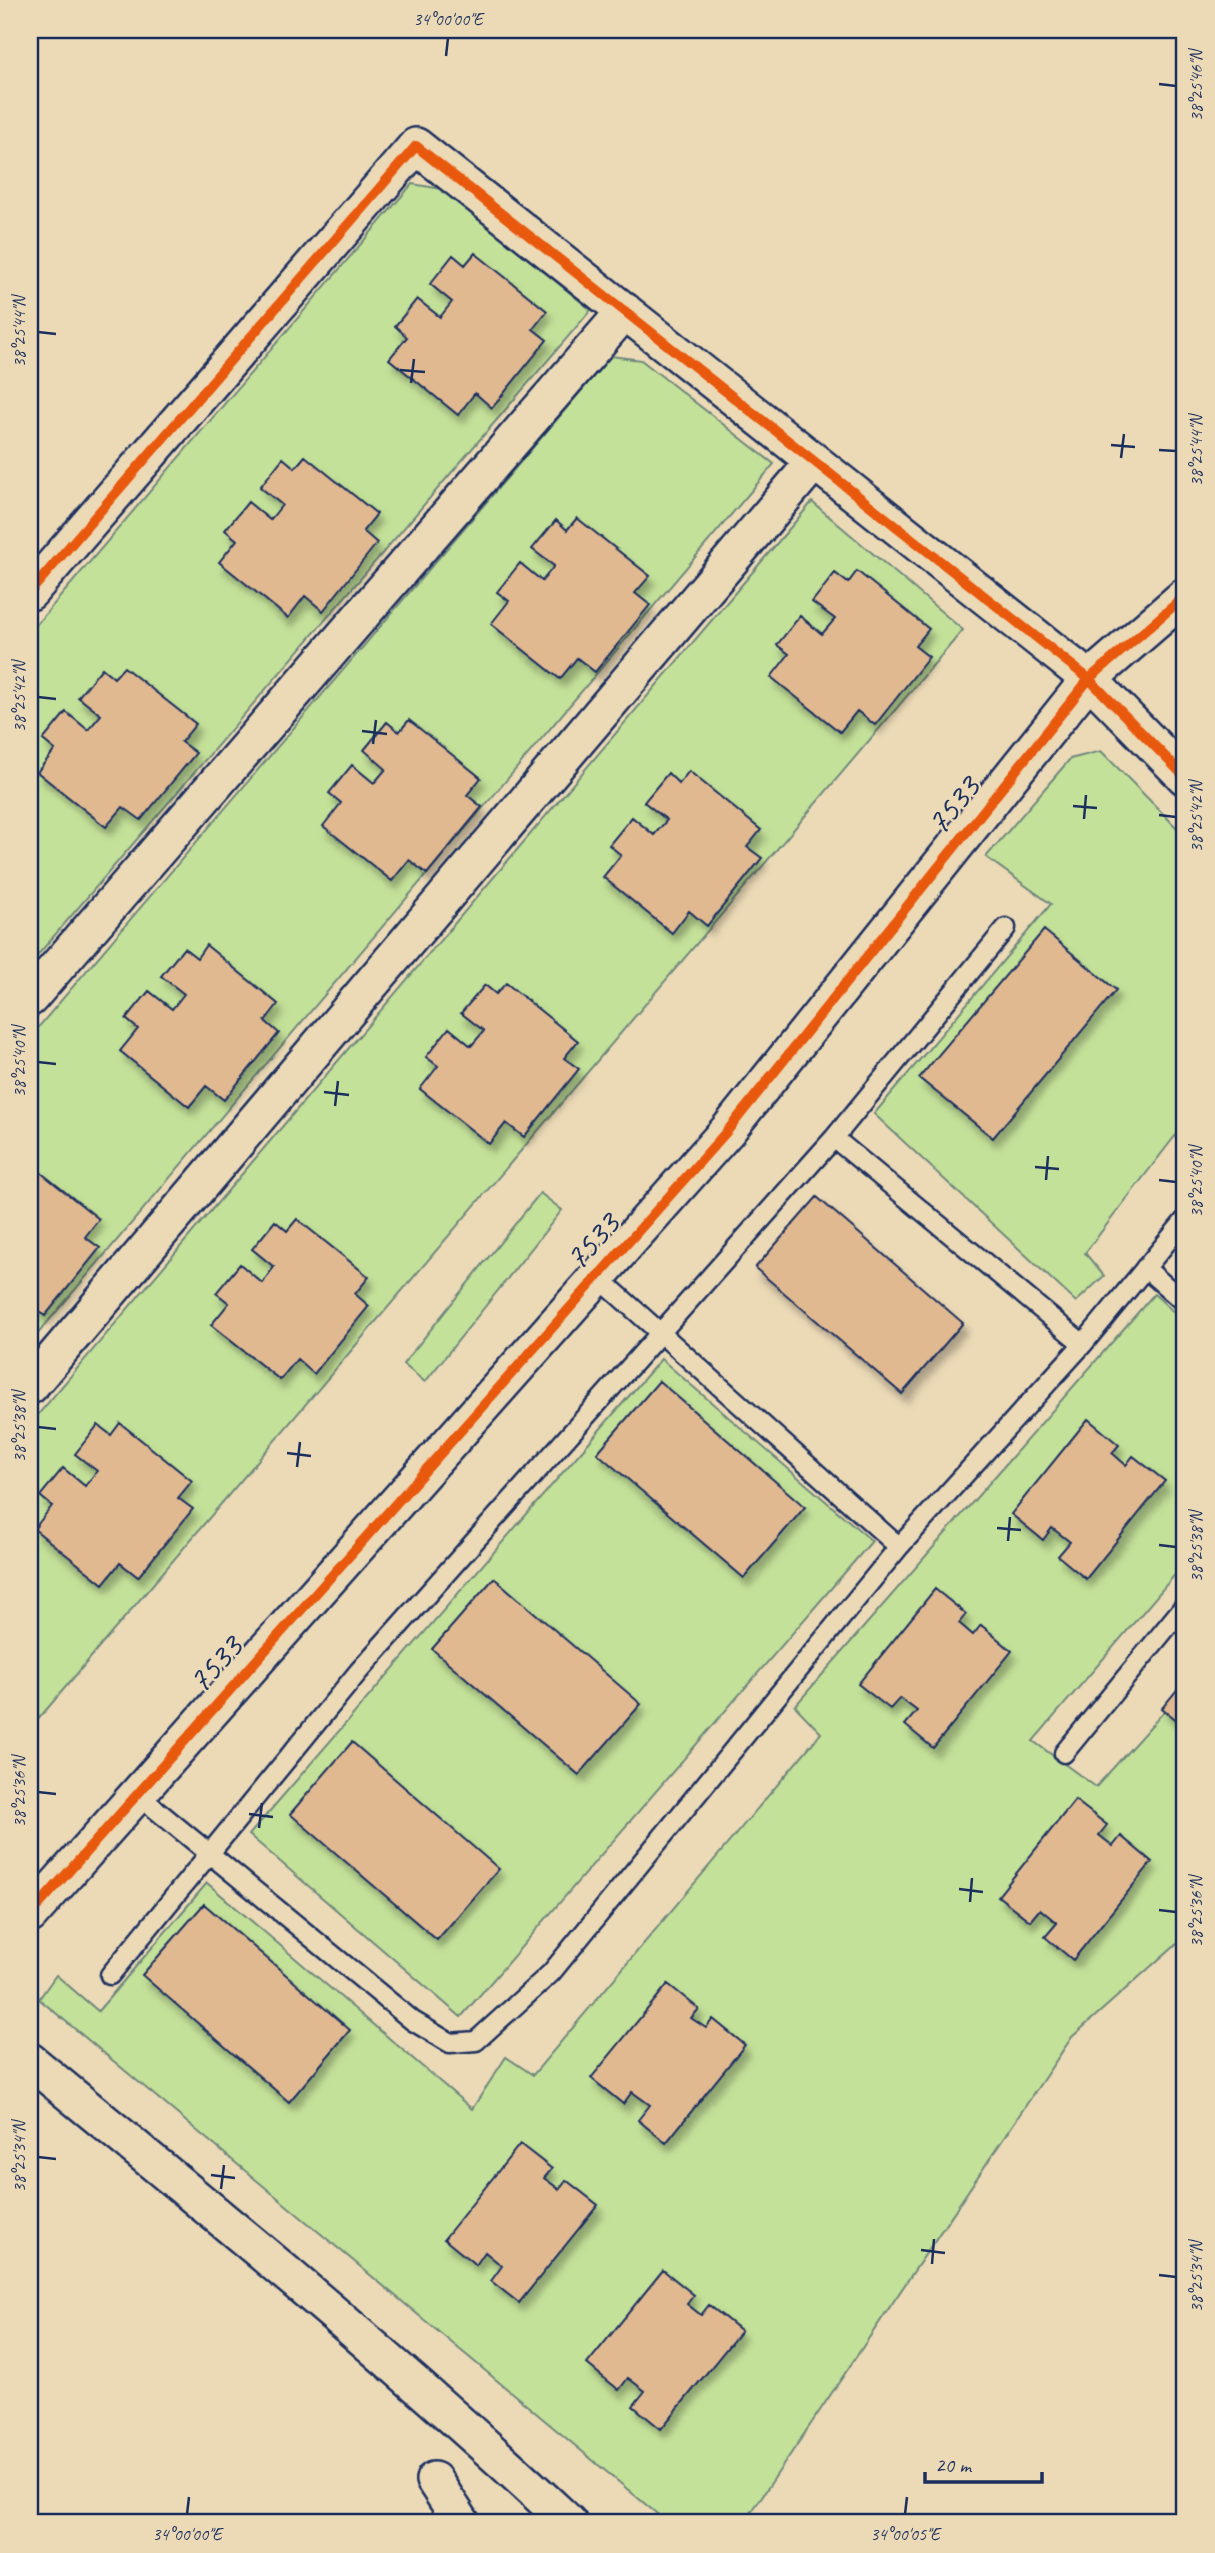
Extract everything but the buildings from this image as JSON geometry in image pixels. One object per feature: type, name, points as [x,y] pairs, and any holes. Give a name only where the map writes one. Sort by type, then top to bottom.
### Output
[{"type":"street","points":[[30,592],[416,146],[1089,679],[1185,777]]},
{"type":"street","points":[[30,998],[625,311]]},
{"type":"street","points":[[30,1386],[814,462]]},
{"type":"street","name":"7533","points":[[30,1915],[728,1130],[1089,679],[1185,596]]},
{"type":"street","points":[[30,2061],[302,2284],[475,2435],[569,2523]]},
{"type":"street","points":[[434,2480],[462,2523]]},
{"type":"lane","points":[[110,1975],[210,1854],[353,1665],[660,1333],[834,1138],[1006,928]]},
{"type":"lane","points":[[834,1138],[1083,1344]]},
{"type":"lane","points":[[137,1794],[413,2021],[450,2043],[476,2041],[551,1973],[899,1547],[1083,1344],[1185,1220]]},
{"type":"lane","points":[[1145,1268],[1185,1303]]},
{"type":"lane","points":[[598,1277],[899,1547]]},
{"type":"lane","points":[[1063,1753],[1185,1605]]},
{"type":"green space","points":[[412,184],[442,189],[591,310],[30,964],[30,632]]},
{"type":"green space","points":[[611,356],[641,360],[774,464],[30,1343],[30,1037]]},
{"type":"green space","points":[[812,502],[963,630],[30,1729],[30,1424]]},
{"type":"green space","points":[[1101,751],[1185,836],[1185,1123],[1085,1253],[1104,1276],[1076,1302],[874,1114],[1051,904],[986,857],[1070,759]]},
{"type":"green space","points":[[540,1193],[562,1210],[425,1382],[403,1364]]},
{"type":"green space","points":[[1154,1294],[1185,1322],[1185,1563],[1033,1741],[1096,1787],[1185,1688],[1185,1936],[1072,2037],[744,2523],[668,2523],[39,1999],[56,1975],[98,2011],[207,1883],[472,2109],[506,2057],[533,2075],[821,1733],[795,1706]]},
{"type":"green space","points":[[661,1359],[872,1541],[461,2017],[249,1835]]},
{"type":"cycle path","points":[[30,592],[416,146],[1089,679],[1185,777]]},
{"type":"cycle path","points":[[30,1915],[728,1130],[1089,679],[1185,596]]}]
